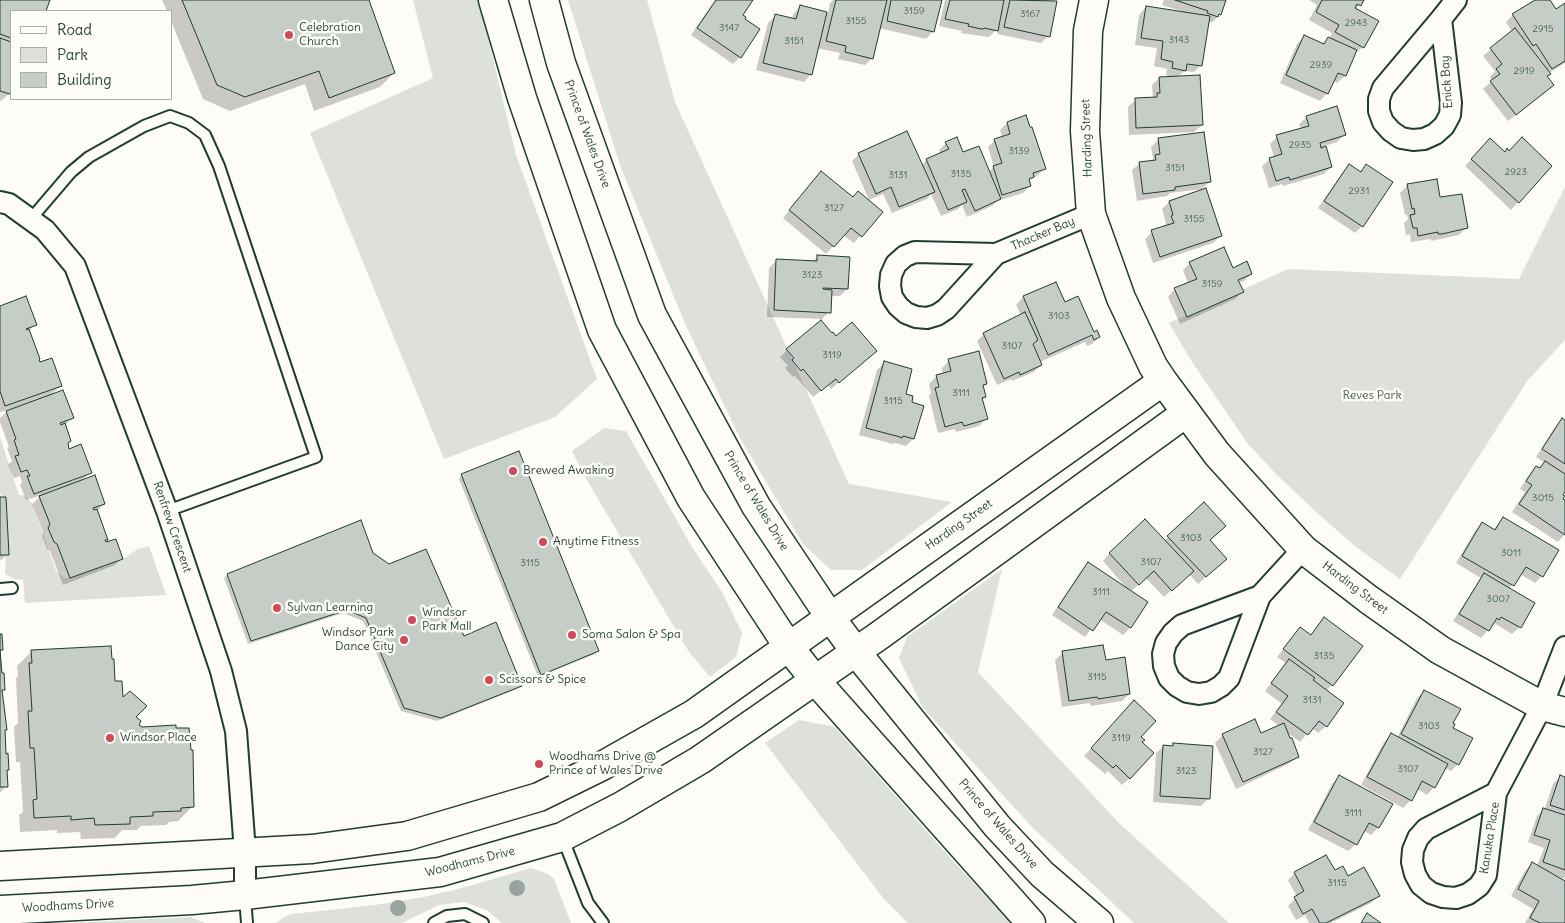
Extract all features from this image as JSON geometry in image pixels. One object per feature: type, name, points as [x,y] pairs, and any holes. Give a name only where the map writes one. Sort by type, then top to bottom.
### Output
[{"type":"street","points":[[493,0],[522,98],[602,330],[691,498],[788,646],[1031,923]]},
{"type":"street","name":"Prince of Wales Drive","points":[[544,0],[561,63],[652,315],[756,506],[830,617],[856,652],[997,826],[1042,874],[1098,923]]},
{"type":"street","name":"Harding Street","points":[[1094,0],[1088,31],[1085,131],[1091,214],[1121,298],[1162,381],[1217,454],[1303,549],[1368,599],[1440,650],[1553,709]]},
{"type":"street","name":"Enick Bay","points":[[1441,19],[1451,103],[1450,115],[1444,126],[1435,134],[1418,140],[1401,138],[1383,122],[1379,111],[1379,99],[1383,88],[1456,0]]},
{"type":"street","name":"Renfrew Crescent","points":[[0,202],[9,204],[45,230],[75,266],[167,512],[221,671],[236,730],[245,852],[245,895]]},
{"type":"street","name":"Thacker Bay","points":[[996,254],[946,309],[937,315],[927,318],[916,317],[902,310],[892,298],[891,275],[896,264],[905,256],[915,252],[996,254],[1091,214]]},
{"type":"street","name":"Harding Street","points":[[830,617],[1162,381]]},
{"type":"street","points":[[856,652],[1186,413]]},
{"type":"street","points":[[1260,596],[1182,625],[1172,633],[1166,643],[1163,654],[1164,666],[1169,678],[1187,692],[1199,694],[1211,692],[1221,686],[1229,678],[1260,596],[1303,549]]},
{"type":"street","points":[[0,866],[312,848],[407,836],[539,797],[602,766],[694,714],[830,617]]},
{"type":"street","name":"Kanuka Place","points":[[1496,793],[1426,829],[1418,838],[1413,850],[1412,862],[1415,874],[1421,885],[1431,893],[1443,897],[1456,898],[1468,894],[1479,886],[1486,875],[1496,793],[1553,709],[1565,648]]},
{"type":"street","name":"Woodhams Drive","points":[[0,910],[192,900],[440,872],[562,837],[620,807],[700,760],[856,652]]},
{"type":"lane","points":[[30,220],[71,172],[89,157],[144,126],[170,116],[189,123],[205,136],[216,158],[316,457],[167,512]]},
{"type":"lane","points":[[0,589],[12,588]]},
{"type":"lane","points":[[562,837],[588,903],[603,923]]},
{"type":"lane","points":[[245,895],[246,923]]},
{"type":"lane","points":[[434,923],[447,916],[465,914],[483,923]]},
{"type":"green space","points":[[413,0],[479,0],[516,155],[597,379],[555,417],[444,459],[310,133],[433,78]]},
{"type":"green space","points":[[568,0],[647,0],[675,102],[849,484],[952,502],[862,570],[831,570],[803,544],[740,438],[686,326],[621,168]]},
{"type":"green space","name":"Reves Park","points":[[1565,187],[1565,340],[1528,380],[1400,579],[1356,547],[1315,511],[1248,444],[1192,362],[1169,323],[1288,269],[1519,279]]},
{"type":"green space","points":[[604,428],[626,431],[692,547],[722,592],[742,633],[736,657],[710,677],[689,652],[585,477],[572,451]]},
{"type":"green space","points":[[0,437],[19,495],[24,495],[32,503],[56,571],[64,578],[70,578],[123,559],[138,549],[149,546],[166,595],[25,603],[23,580],[14,579],[5,574],[7,503],[0,493]]},
{"type":"green space","points":[[1002,569],[978,672],[1120,824],[1229,923],[1134,923],[1032,827],[923,708],[899,658],[907,637]]},
{"type":"green space","points":[[799,720],[835,727],[944,851],[1011,923],[908,923],[884,899],[765,743]]},
{"type":"green space","points":[[531,868],[548,874],[554,879],[571,923],[502,923],[487,910],[464,902],[439,905],[402,923],[276,923],[292,914],[375,905],[424,897]]},
{"type":"green space","points":[[191,917],[205,923],[69,923]]},
{"type":"building","points":[[0,0],[50,0],[46,10],[10,10],[10,38],[0,34]]},
{"type":"building","name":"Celebration Church","points":[[182,0],[369,0],[395,73],[329,98],[319,71],[245,97],[217,85]]},
{"type":"building","points":[[716,0],[753,0],[743,15],[746,17],[745,19],[760,29],[741,58],[697,28]]},
{"type":"building","points":[[836,0],[887,0],[873,59],[845,52],[846,46],[826,41]]},
{"type":"building","points":[[891,0],[942,0],[934,32],[887,21]]},
{"type":"building","points":[[950,0],[1004,0],[998,31],[981,29],[968,26],[969,24],[945,19]]},
{"type":"building","points":[[1010,0],[1057,1],[1050,37],[1004,27]]},
{"type":"building","points":[[1175,0],[1226,0],[1221,15],[1219,14],[1218,17],[1207,13],[1208,11]]},
{"type":"building","points":[[1322,0],[1364,0],[1361,6],[1357,4],[1355,8],[1379,21],[1364,48],[1335,32],[1339,25],[1316,12]]},
{"type":"building","points":[[1535,0],[1550,0],[1556,9],[1565,3],[1565,61],[1552,69],[1536,44],[1533,46],[1512,14]]},
{"type":"building","points":[[800,5],[827,12],[812,75],[763,63],[775,14],[796,19]]},
{"type":"building","points":[[1146,6],[1210,16],[1202,66],[1187,64],[1186,71],[1172,68],[1173,62],[1161,59],[1163,41],[1141,38]]},
{"type":"building","points":[[1515,28],[1551,74],[1547,76],[1554,85],[1516,115],[1490,81],[1500,74],[1496,69],[1502,64],[1490,48]]},
{"type":"building","points":[[1304,35],[1324,44],[1328,37],[1357,50],[1346,76],[1338,73],[1328,94],[1286,75]]},
{"type":"building","points":[[0,38],[10,42],[10,94],[0,91]]},
{"type":"building","points":[[1200,75],[1203,125],[1136,128],[1135,98],[1157,97],[1157,93],[1160,93],[1159,77]]},
{"type":"building","points":[[1337,106],[1346,135],[1320,143],[1321,148],[1326,146],[1332,167],[1290,180],[1289,177],[1276,181],[1269,158],[1282,154],[1276,135],[1309,126],[1306,116]]},
{"type":"building","points":[[1026,115],[1046,169],[1033,173],[1034,177],[1029,179],[1031,186],[1002,195],[993,166],[1002,163],[994,139],[1010,134],[1007,122]]},
{"type":"building","points":[[907,131],[935,192],[899,207],[891,187],[876,194],[858,153]]},
{"type":"building","points":[[1204,132],[1211,182],[1175,187],[1175,190],[1143,194],[1139,162],[1156,160],[1155,155],[1160,154],[1158,138]]},
{"type":"building","points":[[957,137],[963,152],[979,146],[1001,199],[975,211],[965,189],[962,190],[967,202],[948,210],[926,159],[949,149],[945,142]]},
{"type":"building","points":[[1522,137],[1552,166],[1519,203],[1471,159],[1490,138],[1505,152],[1507,148],[1509,151]]},
{"type":"building","points":[[1349,164],[1361,172],[1366,164],[1393,182],[1363,227],[1324,201]]},
{"type":"building","points":[[821,171],[853,197],[858,191],[883,212],[862,237],[851,228],[834,247],[789,210]]},
{"type":"building","points":[[1437,179],[1440,197],[1462,194],[1468,228],[1442,234],[1438,234],[1438,232],[1418,236],[1417,228],[1413,228],[1410,215],[1415,214],[1414,208],[1412,209],[1407,184]]},
{"type":"building","points":[[1206,188],[1222,236],[1160,257],[1151,230],[1174,223],[1169,201]]},
{"type":"building","points":[[1224,247],[1233,268],[1247,261],[1252,274],[1238,280],[1244,292],[1187,317],[1174,288],[1197,279],[1189,262]]},
{"type":"building","points":[[817,255],[850,257],[848,289],[823,288],[832,290],[831,313],[774,310],[776,259],[817,261]]},
{"type":"building","points":[[1056,282],[1065,302],[1078,296],[1094,332],[1097,330],[1100,337],[1094,340],[1092,335],[1048,355],[1023,296]]},
{"type":"building","points":[[26,296],[37,325],[26,329],[29,329],[40,362],[52,358],[62,386],[5,406],[0,391],[0,306]]},
{"type":"building","points":[[1025,312],[1038,340],[1033,344],[1042,365],[1020,375],[1019,372],[1004,379],[983,333]]},
{"type":"building","points":[[821,320],[836,336],[852,322],[877,351],[839,383],[836,379],[821,391],[803,369],[801,371],[792,360],[794,358],[786,349]]},
{"type":"building","points":[[979,351],[987,384],[983,385],[986,397],[982,398],[988,419],[964,426],[962,422],[945,427],[935,388],[939,387],[936,375],[951,371],[948,359]]},
{"type":"building","points":[[884,361],[912,369],[906,394],[913,396],[912,402],[924,406],[914,439],[903,436],[902,438],[866,428]]},
{"type":"building","points":[[63,390],[74,418],[60,423],[61,425],[65,423],[71,441],[68,443],[69,449],[81,444],[92,473],[34,494],[27,476],[30,476],[27,470],[21,472],[15,456],[19,455],[14,440],[16,439],[6,411]]},
{"type":"building","points":[[1562,418],[1565,420],[1565,464],[1542,449]]},
{"type":"building","points":[[519,451],[599,651],[541,675],[461,474]]},
{"type":"building","points":[[1545,461],[1565,474],[1565,492],[1563,495],[1565,496],[1563,499],[1565,500],[1565,535],[1519,504],[1532,485],[1526,481],[1536,466],[1540,468]]},
{"type":"building","points":[[95,475],[105,504],[93,508],[94,510],[97,509],[108,540],[105,540],[106,542],[116,539],[123,559],[70,578],[57,544],[54,542],[48,528],[50,524],[39,496]]},
{"type":"building","points":[[0,497],[6,497],[9,555],[0,555]]},
{"type":"building","points":[[1204,502],[1226,526],[1210,540],[1227,559],[1206,577],[1167,536]]},
{"type":"building","points":[[1503,517],[1559,550],[1543,577],[1526,567],[1514,586],[1462,556],[1482,522],[1495,530]]},
{"type":"building","points":[[1145,519],[1194,571],[1172,591],[1154,571],[1139,585],[1109,553]]},
{"type":"building","name":"Windsor Park Mall","points":[[361,520],[373,553],[389,564],[426,549],[464,636],[496,622],[522,686],[441,718],[404,708],[366,618],[347,610],[251,641],[227,574]]},
{"type":"building","points":[[1088,562],[1148,602],[1131,628],[1106,612],[1093,631],[1058,607]]},
{"type":"building","points":[[1484,573],[1535,603],[1521,628],[1501,617],[1499,620],[1497,618],[1489,631],[1459,614]]},
{"type":"building","points":[[1324,617],[1363,646],[1333,686],[1283,649],[1300,627],[1311,635]]},
{"type":"building","points":[[0,634],[2,634],[3,650],[0,650]]},
{"type":"building","points":[[1103,645],[1106,660],[1125,657],[1130,694],[1069,701],[1062,651]]},
{"type":"building","name":"Windsor Place","points":[[111,646],[112,659],[114,659],[115,681],[122,681],[123,697],[130,691],[147,706],[136,717],[141,721],[139,725],[142,727],[176,725],[176,728],[189,728],[191,750],[193,750],[194,807],[181,808],[181,811],[153,812],[153,816],[130,817],[130,824],[95,825],[94,818],[71,820],[71,816],[34,818],[33,800],[37,799],[34,748],[30,748],[28,711],[32,711],[29,663],[32,663],[31,650]]},
{"type":"building","points":[[0,650],[5,690],[2,690],[7,730],[5,730],[9,770],[7,770],[8,787],[0,787]]},
{"type":"building","points":[[1289,659],[1344,703],[1327,727],[1319,721],[1308,735],[1276,712],[1288,696],[1271,683]]},
{"type":"building","points":[[1424,690],[1461,709],[1453,723],[1455,724],[1453,728],[1473,738],[1459,765],[1401,734]]},
{"type":"building","points":[[1134,700],[1156,721],[1141,737],[1145,740],[1142,742],[1154,753],[1130,779],[1116,765],[1113,768],[1091,748]]},
{"type":"building","points":[[1255,719],[1261,733],[1284,723],[1299,757],[1243,782],[1222,734]]},
{"type":"building","points":[[1391,733],[1448,764],[1435,788],[1422,781],[1412,801],[1367,777]]},
{"type":"building","points":[[1173,743],[1213,746],[1210,799],[1160,796],[1163,745],[1173,746]]},
{"type":"building","points":[[1339,775],[1393,804],[1379,828],[1369,823],[1357,845],[1314,822]]},
{"type":"building","points":[[1560,775],[1565,777],[1565,810],[1550,805]]},
{"type":"building","points":[[1543,808],[1565,815],[1565,870],[1543,862],[1550,840],[1534,835]]},
{"type":"building","points":[[1326,855],[1335,870],[1343,866],[1348,876],[1364,867],[1380,896],[1326,923],[1320,923],[1312,909],[1303,914],[1294,897],[1304,891],[1294,872]]},
{"type":"building","points":[[1532,862],[1565,881],[1565,923],[1540,923],[1530,918],[1539,901],[1518,889]]},
{"type":"building","points":[[1367,913],[1381,923],[1361,923]]},
{"type":"place","name":"Celebration Church","points":[[289,35]]},
{"type":"place","name":"Brewed Awaking","points":[[513,471]]},
{"type":"place","name":"Anytime Fitness","points":[[543,542]]},
{"type":"place","name":"Sylvan Learning","points":[[277,608]]},
{"type":"place","name":"Windsor Park Mall","points":[[412,620]]},
{"type":"place","name":"Soma Salon & Spa","points":[[572,635]]},
{"type":"place","name":"Windsor Park Dance City","points":[[404,640]]},
{"type":"place","name":"Scissors & Spice","points":[[489,680]]},
{"type":"place","name":"Windsor Place","points":[[110,738]]},
{"type":"place","name":"Woodhams Drive @ Prince of Wales Drive","points":[[539,764]]}]
